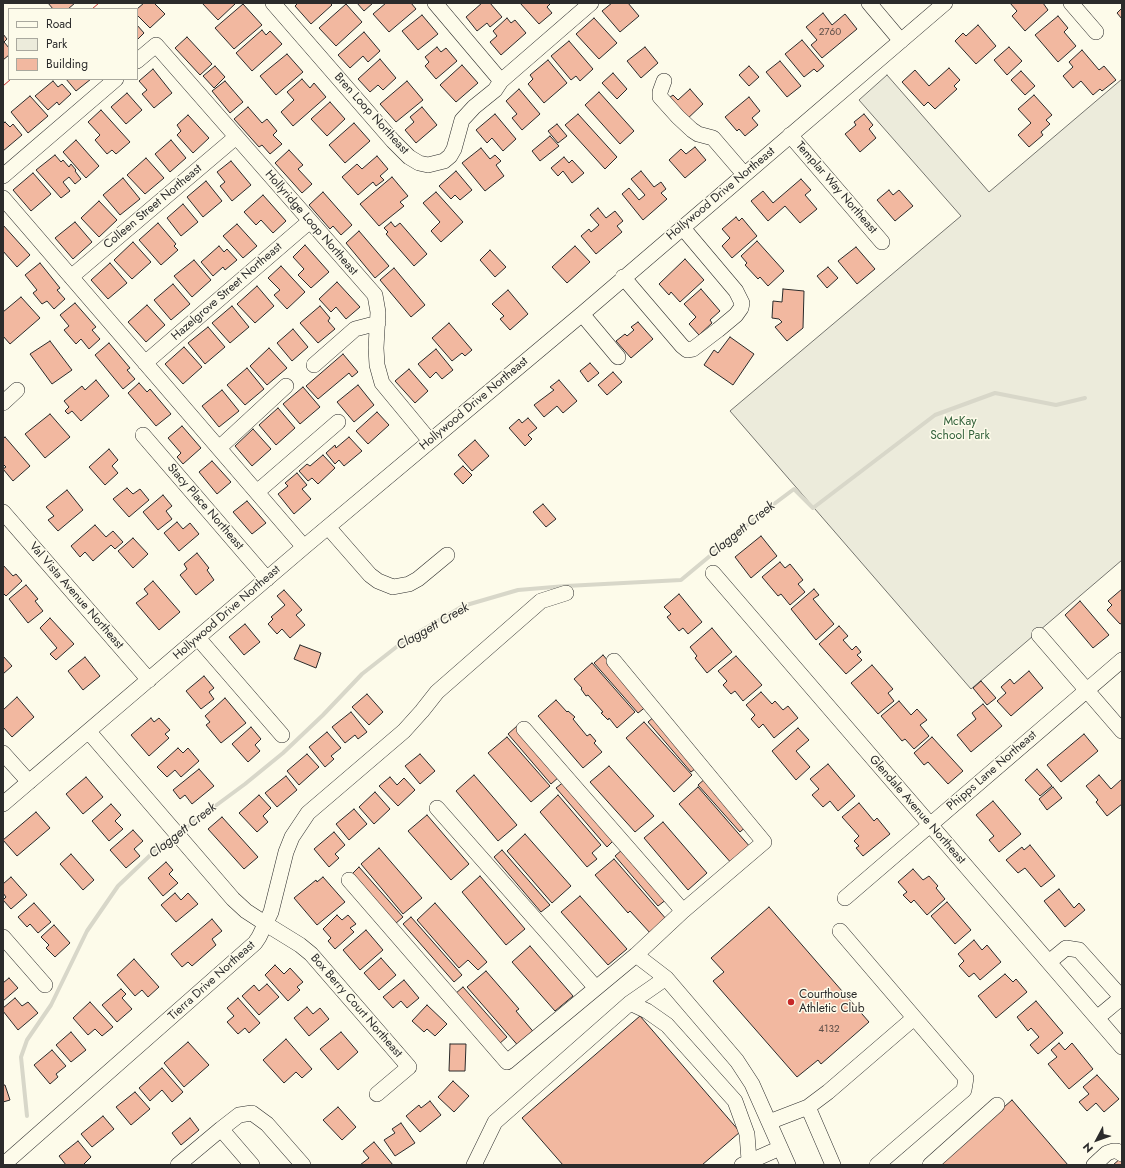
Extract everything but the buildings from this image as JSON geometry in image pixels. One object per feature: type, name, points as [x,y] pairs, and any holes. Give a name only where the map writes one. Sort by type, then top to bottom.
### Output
[{"type":"street","name":"Bren Loop Northeast","points":[[273,3],[393,141],[409,157],[419,163],[428,165],[444,161],[450,156],[454,150],[462,120],[495,90],[502,81],[591,3]]},
{"type":"street","points":[[435,3],[502,81]]},
{"type":"street","points":[[869,3],[901,41]]},
{"type":"street","name":"Hollywood Drive Northeast","points":[[3,804],[328,526],[582,314],[623,277],[945,3]]},
{"type":"street","points":[[1071,3],[1096,32]]},
{"type":"street","name":"Hollyridge Loop Northeast","points":[[138,61],[156,45],[375,295],[378,312],[376,348],[382,383],[430,440]]},
{"type":"street","points":[[3,176],[115,80]]},
{"type":"street","points":[[664,81],[660,92],[660,97],[692,130],[698,134],[713,138],[744,174]]},
{"type":"street","name":"Templar Way Northeast","points":[[790,135],[882,242]]},
{"type":"street","name":"Colleen Street Northeast","points":[[71,277],[236,137]]},
{"type":"street","points":[[3,198],[304,547]]},
{"type":"street","name":"Hazelgrove Street Northeast","points":[[145,362],[310,221]]},
{"type":"street","points":[[623,277],[686,350],[693,349],[736,315],[741,308],[742,303],[736,291],[682,227]]},
{"type":"street","points":[[582,314],[618,358]]},
{"type":"street","points":[[314,365],[355,330],[378,324]]},
{"type":"street","points":[[219,448],[286,386]]},
{"type":"street","points":[[3,403],[17,390]]},
{"type":"street","points":[[257,492],[338,422]]},
{"type":"street","name":"Stacy Place Northeast","points":[[143,435],[266,579]]},
{"type":"street","name":"Val Vista Avenue Northeast","points":[[3,512],[149,680]]},
{"type":"street","points":[[328,526],[370,575],[378,581],[393,587],[409,584],[418,579],[448,555]]},
{"type":"street","name":"Glendale Avenue Northeast","points":[[713,573],[1122,1046]]},
{"type":"street","name":"Tierra Drive Northeast","points":[[3,1165],[255,943],[271,912],[280,870],[286,852],[300,824],[308,813],[404,731],[437,692],[541,601],[566,593]]},
{"type":"street","points":[[1039,635],[1122,731]]},
{"type":"street","points":[[198,638],[282,735]]},
{"type":"street","name":"Phipps Lane Northeast","points":[[845,898],[1086,689],[1122,660]]},
{"type":"street","points":[[349,880],[507,1062],[636,955],[683,911],[764,842],[614,661]]},
{"type":"street","points":[[524,729],[683,911]]},
{"type":"street","points":[[89,732],[233,899],[266,924]]},
{"type":"street","points":[[3,752],[29,782]]},
{"type":"street","points":[[437,808],[596,988]]},
{"type":"street","name":"Box Berry Court Northeast","points":[[266,924],[300,945],[311,954],[410,1067],[377,1094]]},
{"type":"street","points":[[840,931],[966,1078],[964,1090],[877,1165]]},
{"type":"street","points":[[3,937],[45,985]]},
{"type":"street","points":[[1049,962],[1066,948],[1079,950],[1122,998],[1097,1018]]},
{"type":"street","points":[[636,955],[666,978],[737,1061],[752,1084],[788,1165]]},
{"type":"street","points":[[474,1165],[495,1122],[630,1003],[666,978]]},
{"type":"street","points":[[630,1003],[647,1011],[667,1025],[735,1101],[747,1134],[745,1163],[780,1148]]},
{"type":"street","points":[[769,1122],[808,1107],[914,1018]]},
{"type":"street","points":[[930,1165],[997,1106]]},
{"type":"street","points":[[808,1107],[833,1165]]},
{"type":"street","points":[[185,1163],[239,1115],[252,1113],[267,1124],[303,1165]]},
{"type":"street","points":[[222,1129],[252,1165]]},
{"type":"street","points":[[1094,1165],[1107,1153],[1117,1151],[1122,1154]]},
{"type":"green space","name":"McKay School Park","points":[[887,75],[989,192],[1122,79],[1122,560],[971,689],[730,411],[961,216],[859,100]]},
{"type":"waterway","name":"Claggett Creek","points":[[180,832],[245,784],[283,753],[323,715],[362,674],[404,641],[463,606],[518,590],[681,580],[758,516],[794,489],[813,508],[935,415],[995,393],[1056,405],[1085,398]]},
{"type":"waterway","name":"Claggett Creek","points":[[27,1116],[21,1057],[27,1040],[51,1005],[87,931],[118,886],[162,844],[174,836]]},
{"type":"power","points":[[93,8],[99,3]]},
{"type":"power","points":[[3,86],[10,80]]},
{"type":"place","name":"Courthouse Athletic Club","points":[[791,1002]]}]
